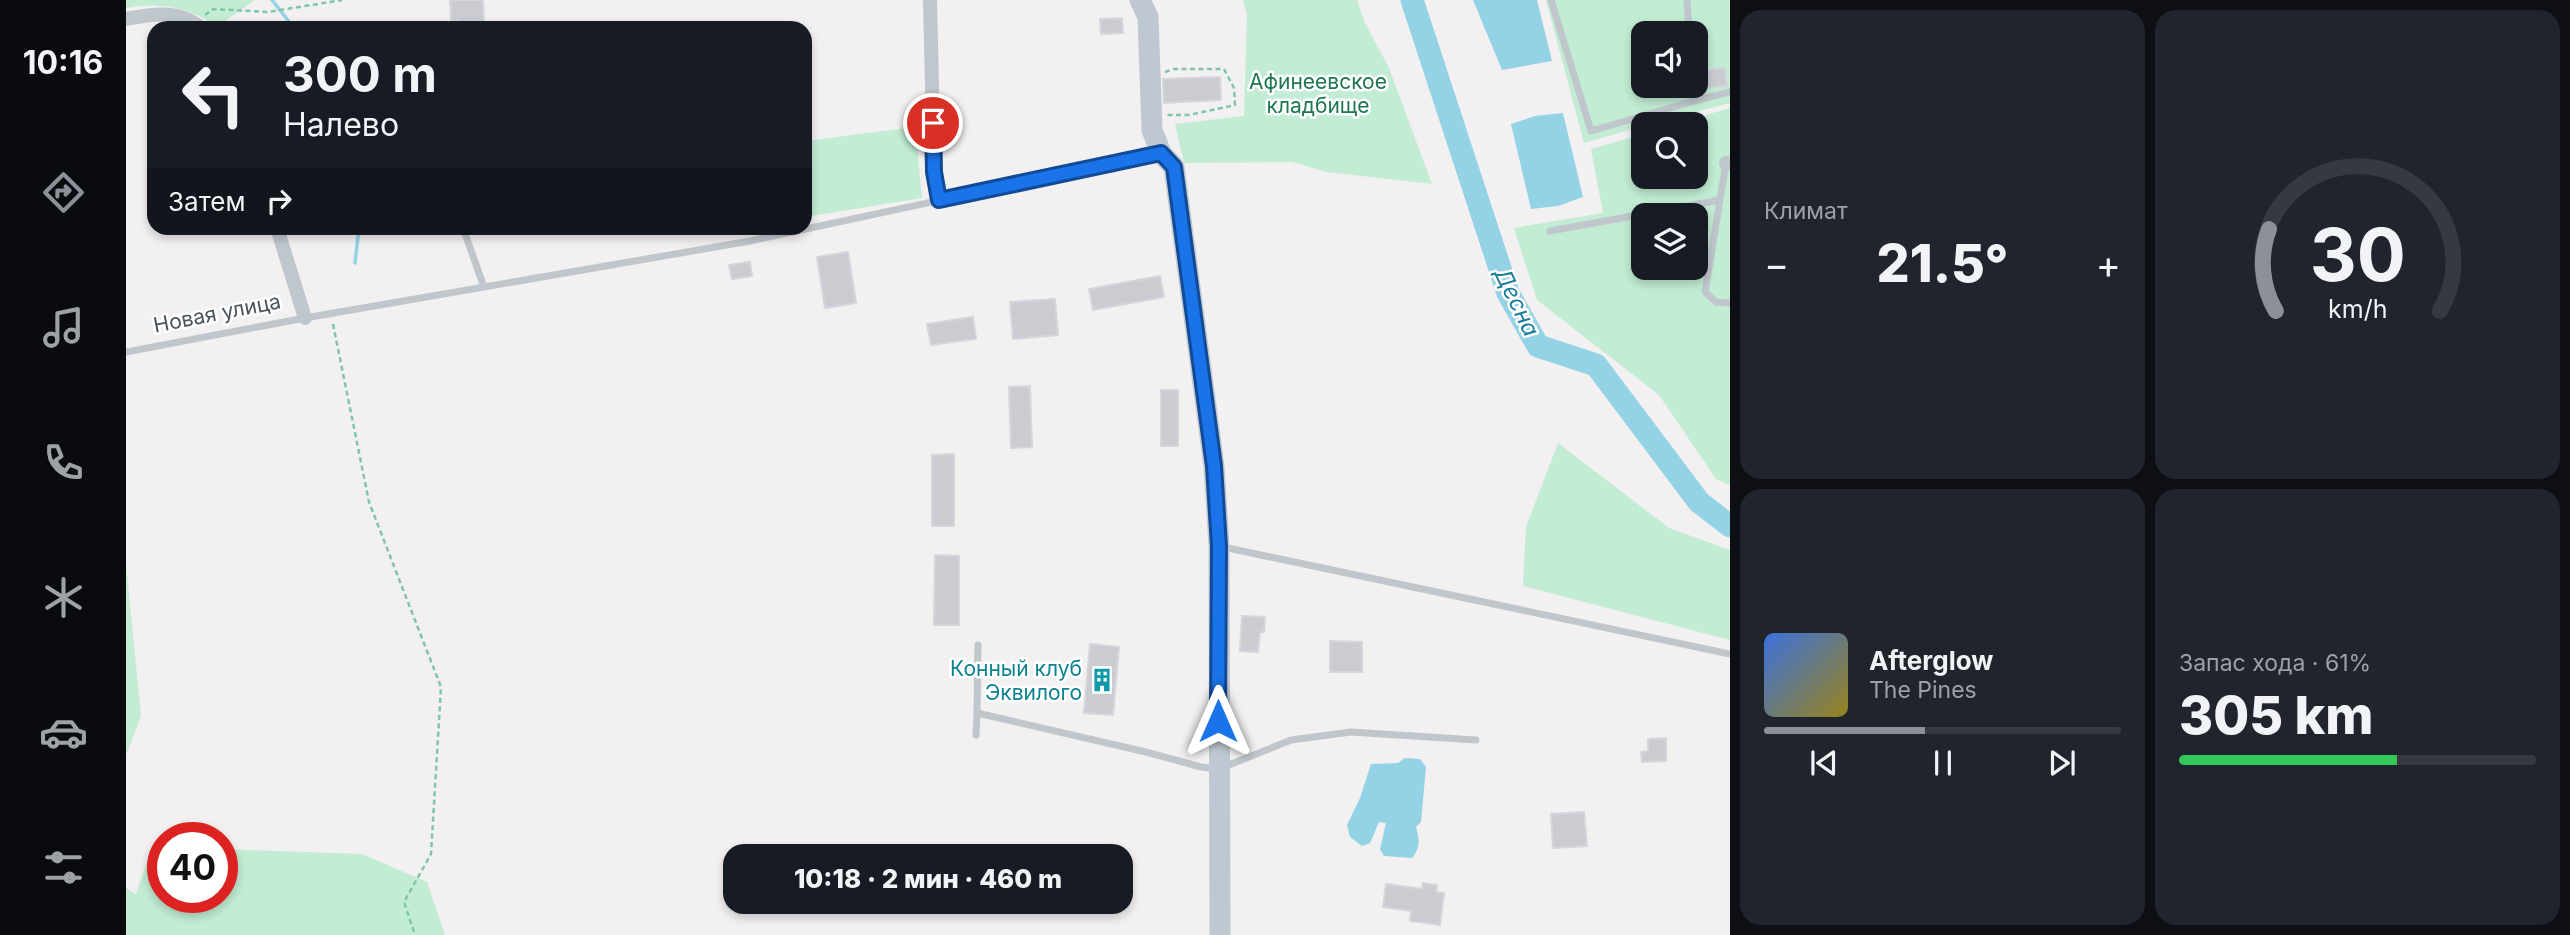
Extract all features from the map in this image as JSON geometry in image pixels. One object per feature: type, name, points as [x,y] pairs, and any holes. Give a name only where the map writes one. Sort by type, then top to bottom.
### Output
[{"type":"street","points":[[930,0],[934,172],[939,200]]},
{"type":"street","points":[[1140,0],[1148,17],[1152,130],[1159,148],[1174,167],[1214,466],[1219,546],[1220,935]]},
{"type":"street","points":[[126,19],[159,13],[189,21]]},
{"type":"street","name":"Новая улица","points":[[278,235],[305,318]]},
{"type":"lane","points":[[1551,0],[1591,131],[1730,92]]},
{"type":"lane","points":[[1686,0],[1688,21]]},
{"type":"lane","points":[[812,228],[1159,148]]},
{"type":"lane","points":[[1728,164],[1705,292],[1716,302],[1730,303]]},
{"type":"lane","points":[[1550,231],[1720,200]]},
{"type":"lane","points":[[465,235],[484,287]]},
{"type":"lane","points":[[305,318],[778,235]]},
{"type":"lane","name":"Новая улица","points":[[126,352],[305,318]]},
{"type":"lane","points":[[1219,546],[1730,654]]},
{"type":"lane","points":[[976,735],[978,645]]},
{"type":"lane","points":[[977,713],[1201,767],[1219,769],[1291,740],[1351,732],[1476,740]]},
{"type":"path","points":[[202,21],[213,9],[268,12],[342,0]]},
{"type":"path","points":[[1159,148],[1168,125],[1164,113],[1189,115],[1235,105],[1234,88],[1224,69],[1174,69],[1163,73]]},
{"type":"path","points":[[330,314],[369,502],[441,687],[431,854],[404,902],[415,935]]},
{"type":"green space","points":[[126,0],[255,0],[225,21],[208,21],[184,10],[163,6],[126,8]]},
{"type":"green space","name":"Афинеевское кладбище","points":[[1243,0],[1357,0],[1364,21],[1389,68],[1432,184],[1327,172],[1292,162],[1184,163],[1175,124],[1244,116],[1247,14]]},
{"type":"green space","points":[[1546,0],[1730,0],[1730,103],[1696,112],[1631,112],[1631,129],[1584,143]]},
{"type":"green space","points":[[1730,108],[1730,485],[1716,479],[1659,395],[1537,300],[1514,228],[1603,213],[1591,149],[1631,137],[1631,189],[1708,189],[1708,114]]},
{"type":"green space","points":[[915,127],[922,198],[812,216],[812,140]]},
{"type":"green space","points":[[1558,443],[1669,528],[1730,550],[1730,640],[1523,586],[1526,527]]},
{"type":"green space","points":[[126,564],[141,716],[126,755]]},
{"type":"green space","points":[[238,850],[362,854],[427,882],[445,935],[126,935],[126,888],[136,894],[147,862],[147,913],[238,913]]},
{"type":"water","points":[[1473,0],[1537,0],[1552,61],[1502,70]]},
{"type":"water","points":[[1563,113],[1583,197],[1558,206],[1531,209],[1511,124],[1535,116]]},
{"type":"water","points":[[1405,758],[1420,759],[1426,767],[1421,822],[1416,827],[1419,844],[1412,858],[1384,856],[1380,849],[1386,823],[1379,822],[1370,843],[1362,846],[1350,837],[1347,825],[1360,798],[1371,764],[1398,763]]},
{"type":"building","points":[[450,0],[483,0],[484,21],[451,21]]},
{"type":"building","points":[[1122,18],[1123,33],[1101,34],[1100,19]]},
{"type":"building","points":[[1725,68],[1727,86],[1708,88],[1708,70]]},
{"type":"building","points":[[1220,77],[1221,100],[1164,103],[1163,79]]},
{"type":"building","points":[[848,252],[856,303],[825,308],[817,257]]},
{"type":"building","points":[[750,262],[752,276],[732,279],[729,265]]},
{"type":"building","points":[[1160,276],[1164,297],[1093,310],[1089,289]]},
{"type":"building","points":[[1055,299],[1058,335],[1013,339],[1010,302]]},
{"type":"building","points":[[973,317],[976,339],[931,345],[927,324]]},
{"type":"building","points":[[1030,386],[1032,447],[1011,448],[1009,387]]},
{"type":"building","points":[[1161,390],[1178,390],[1178,446],[1161,446]]},
{"type":"building","points":[[954,454],[954,526],[932,526],[932,455]]},
{"type":"building","points":[[935,555],[959,556],[959,625],[934,625]]},
{"type":"building","points":[[1242,616],[1265,617],[1258,652],[1240,651]]},
{"type":"building","points":[[1330,641],[1362,642],[1362,672],[1330,672]]},
{"type":"building","name":"Конный клуб Эквилого","points":[[1090,644],[1119,647],[1113,715],[1084,713]]},
{"type":"building","points":[[1666,738],[1666,761],[1642,762],[1641,752],[1648,751],[1648,739]]},
{"type":"building","points":[[1584,812],[1587,846],[1553,848],[1551,814]]},
{"type":"building","points":[[1423,883],[1437,885],[1436,892],[1444,893],[1440,925],[1410,921],[1411,911],[1383,907],[1386,884],[1422,889]]},
{"type":"waterway","points":[[272,0],[288,21]]},
{"type":"waterway","name":"Десна","points":[[1412,0],[1508,293],[1538,346],[1596,365],[1699,502],[1730,526]]},
{"type":"waterway","points":[[355,263],[358,235]]},
{"type":"place","name":"Конный клуб Эквилого","points":[[1102,680]]},
{"type":"route","points":[[933,123],[934,172],[939,200],[1161,153],[1174,167],[1214,466],[1219,546],[1218,721]]}]
